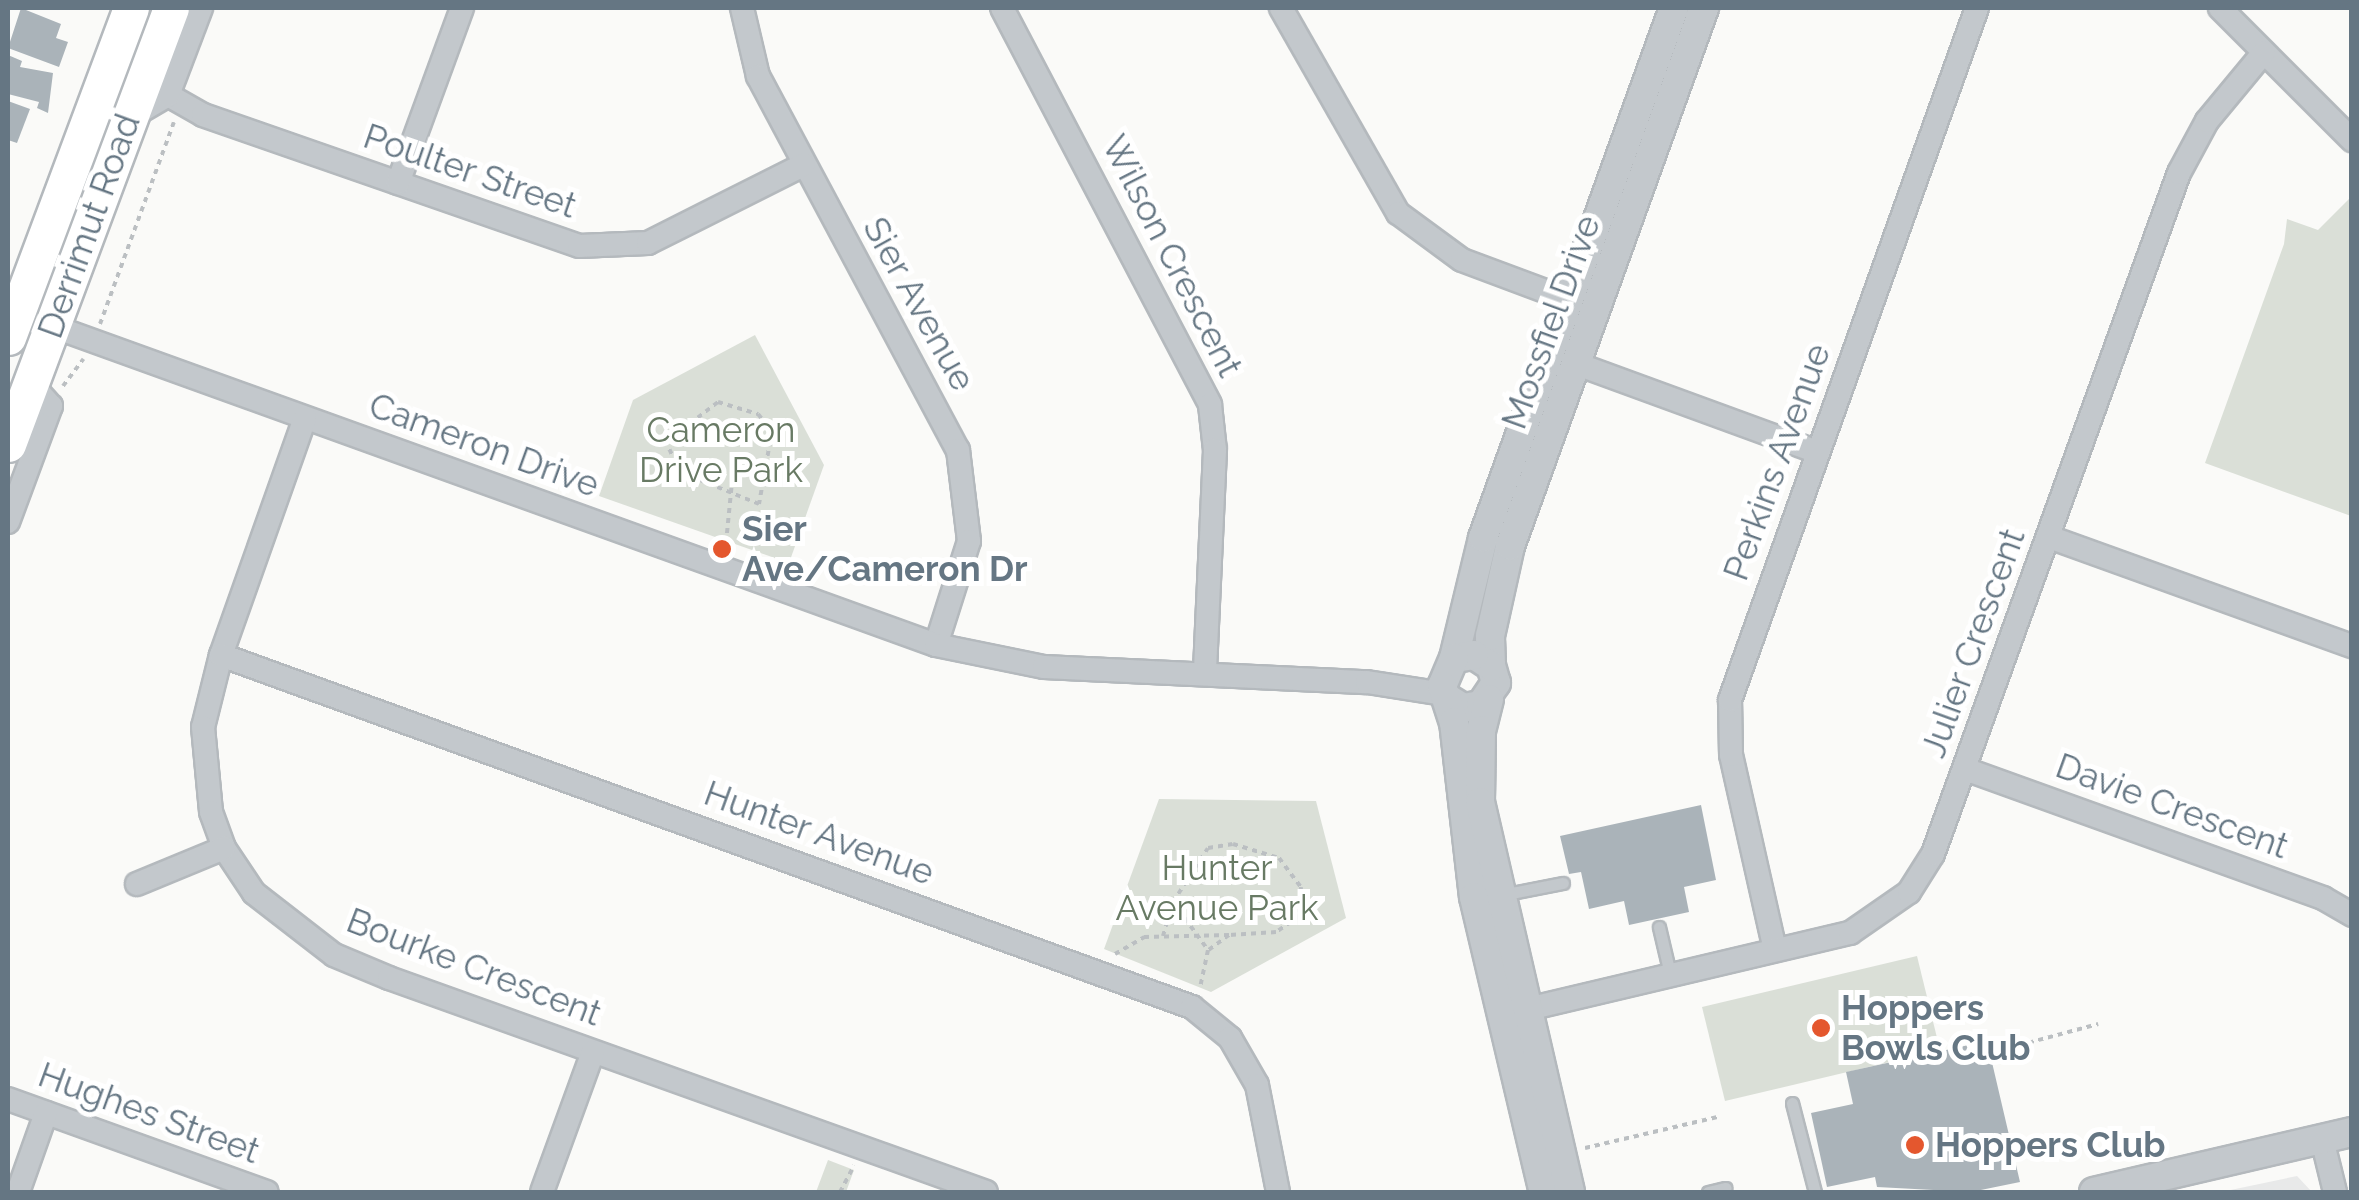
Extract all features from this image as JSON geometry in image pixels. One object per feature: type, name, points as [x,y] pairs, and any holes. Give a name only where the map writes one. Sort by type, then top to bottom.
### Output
[{"type":"highway","name":"Derrimut Road","points":[[12,325],[131,8]]},
{"type":"highway","name":"Derrimut Road","points":[[8,444],[171,8]]},
{"type":"highway","points":[[69,173],[87,178],[95,171],[129,118]]},
{"type":"highway","points":[[12,325],[52,326]]},
{"type":"street","points":[[129,118],[175,100],[201,8]]},
{"type":"street","points":[[398,183],[462,8]]},
{"type":"street","name":"Sier Avenue","points":[[742,8],[747,48],[803,165],[942,420],[967,482],[970,541],[936,645]]},
{"type":"street","name":"Wilson Crescent","points":[[1002,8],[1210,406],[1216,450],[1205,673]]},
{"type":"street","points":[[1280,8],[1398,212],[1433,245],[1462,260],[1582,305]]},
{"type":"street","name":"Mossfiel Drive","points":[[1491,666],[1492,626],[1510,546],[1674,8]]},
{"type":"street","name":"Mossfiel Drive","points":[[1582,305],[1704,8]]},
{"type":"street","name":"Perkins Avenue","points":[[1775,950],[1727,717],[1817,452],[1977,8]]},
{"type":"street","points":[[2220,8],[2352,140]]},
{"type":"street","name":"Julier Crescent","points":[[1516,1012],[1850,933],[1909,892],[1934,854],[2180,174],[2207,120],[2264,52]]},
{"type":"street","name":"Poulter Street","points":[[175,100],[548,239],[612,246],[688,228],[803,165]]},
{"type":"street","name":"Cameron Drive","points":[[52,326],[936,645],[1044,667],[1367,682],[1446,696]]},
{"type":"street","points":[[1564,359],[1817,452]]},
{"type":"street","name":"Mossfiel Drive","points":[[1451,661],[1482,538],[1564,359]]},
{"type":"street","points":[[8,522],[29,391]]},
{"type":"street","name":"Bourke Crescent","points":[[306,418],[220,655],[202,727],[204,774],[224,848],[254,892],[334,955],[986,1192]]},
{"type":"street","points":[[2049,537],[2352,646]]},
{"type":"street","name":"Hunter Avenue","points":[[220,655],[1192,1006],[1230,1038],[1257,1084],[1278,1192]]},
{"type":"street","points":[[1544,1192],[1516,1012],[1501,895],[1480,802],[1481,730],[1496,683],[1491,666],[1474,655],[1451,661],[1446,696],[1474,897],[1516,1012],[1570,1192]]},
{"type":"street","name":"Cameron Drive","points":[[1367,682],[1433,674],[1451,661]]},
{"type":"street","points":[[1446,696],[1472,708],[1489,699]]},
{"type":"street","name":"Davie Crescent","points":[[1965,769],[2323,898],[2352,914]]},
{"type":"street","points":[[137,884],[224,848]]},
{"type":"street","points":[[542,1192],[593,1052]]},
{"type":"street","name":"Hughes Street","points":[[8,1099],[267,1192]]},
{"type":"street","points":[[18,1192],[46,1114]]},
{"type":"street","points":[[2094,1192],[2149,1186],[2352,1132]]},
{"type":"street","points":[[2322,1139],[2335,1192]]},
{"type":"lane","points":[[1501,895],[1563,883]]},
{"type":"lane","points":[[1659,927],[1670,974]]},
{"type":"lane","points":[[1792,1103],[1815,1192]]},
{"type":"lane","points":[[1708,1192],[1726,1188]]},
{"type":"path","points":[[29,391],[94,342],[175,100]]},
{"type":"path","points":[[718,402],[761,415],[773,435],[758,504],[730,498],[680,472],[666,442],[718,402]]},
{"type":"path","points":[[726,543],[734,471]]},
{"type":"path","points":[[1115,954],[1138,940],[1162,936],[1276,932],[1298,916],[1301,888],[1279,858],[1233,844],[1212,846],[1174,902],[1162,936]]},
{"type":"path","points":[[1174,902],[1194,936],[1208,950]]},
{"type":"path","points":[[1200,987],[1208,950],[1228,935]]},
{"type":"path","points":[[1990,1053],[2098,1024]]},
{"type":"path","points":[[1561,1154],[1718,1117]]},
{"type":"path","points":[[840,1192],[866,1149]]},
{"type":"shaded area","points":[[2297,1176],[2312,1192],[2221,1192]]},
{"type":"green space","points":[[2351,197],[2351,516],[2205,463],[2284,244],[2287,219],[2318,230]]},
{"type":"green space","name":"Cameron Drive Park","points":[[755,335],[824,465],[789,563],[599,496],[633,400]]},
{"type":"green space","name":"Hunter Avenue Park","points":[[1159,799],[1316,801],[1346,918],[1211,992],[1104,949]]},
{"type":"green space","name":"Hoppers Bowls Club","points":[[1917,956],[1940,1050],[1725,1101],[1702,1007]]},
{"type":"green space","points":[[828,1160],[854,1170],[846,1192],[816,1192]]},
{"type":"building","points":[[21,8],[61,24],[56,38],[68,42],[59,67],[8,48]]},
{"type":"building","points":[[8,55],[22,61],[20,67],[53,73],[48,113],[37,108],[39,102],[8,94]]},
{"type":"building","points":[[8,101],[30,109],[17,143],[8,140]]},
{"type":"building","points":[[1701,805],[1716,880],[1684,887],[1689,912],[1629,925],[1624,901],[1589,909],[1581,872],[1569,874],[1560,836]]},
{"type":"building","name":"Hoppers Club","points":[[1987,1041],[2020,1182],[1971,1192],[1877,1187],[1875,1177],[1827,1187],[1811,1113],[1853,1104],[1846,1072]]},
{"type":"place","name":"Sier Ave/Cameron Dr","points":[[722,549]]},
{"type":"place","name":"Hoppers Bowls Club","points":[[1821,1028]]},
{"type":"place","name":"Hoppers Club","points":[[1915,1145]]}]
